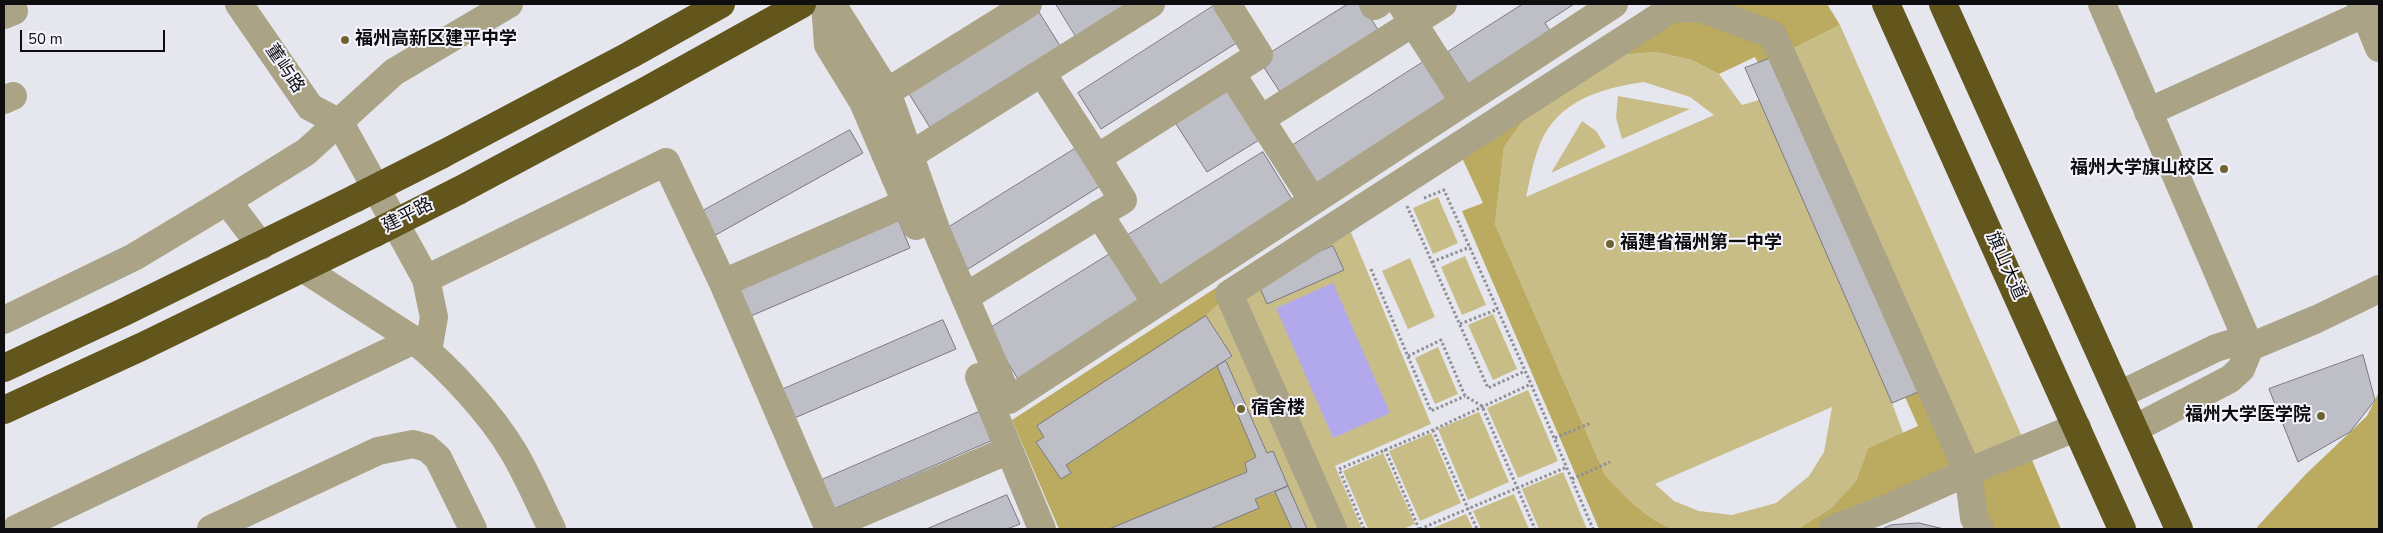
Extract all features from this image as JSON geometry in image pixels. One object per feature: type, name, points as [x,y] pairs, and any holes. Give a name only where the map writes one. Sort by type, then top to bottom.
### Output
[{"type":"highway","points":[[4,368],[261,246],[356,198],[630,55],[721,4]]},
{"type":"highway","name":"建平路","points":[[4,410],[304,269],[376,233],[647,90],[802,4]]},
{"type":"highway","name":"旗山大道","points":[[1886,4],[2122,529]]},
{"type":"highway","points":[[1944,4],[2179,529]]},
{"type":"street","name":"董屿路","points":[[239,4],[310,107],[340,123]]},
{"type":"street","points":[[4,320],[134,257],[306,152],[394,72],[508,4]]},
{"type":"street","points":[[825,4],[828,46],[863,102],[1042,529]]},
{"type":"street","points":[[832,4],[887,92],[937,232],[1008,400],[1614,4]]},
{"type":"street","points":[[887,92],[1028,4]]},
{"type":"street","points":[[909,156],[1151,4]]},
{"type":"street","points":[[1097,158],[1259,55],[1227,4]]},
{"type":"street","points":[[1373,4],[1374,6],[1378,4]]},
{"type":"street","points":[[1261,119],[1407,13],[1443,4]]},
{"type":"street","points":[[2102,4],[2250,347],[2241,369],[2230,379],[2134,429]]},
{"type":"street","points":[[1332,529],[1229,294],[1671,9],[1700,8],[1773,35],[1968,472],[1974,518],[1980,529]]},
{"type":"street","points":[[2148,112],[2368,8],[2379,48]]},
{"type":"street","points":[[1407,13],[1464,102]]},
{"type":"street","points":[[964,297],[1123,200],[1042,73]]},
{"type":"street","points":[[1231,73],[1313,201]]},
{"type":"street","points":[[16,529],[421,346],[434,317],[426,279],[340,123]]},
{"type":"street","points":[[426,279],[666,162],[723,283],[829,528],[1009,450]]},
{"type":"street","points":[[227,201],[261,246]]},
{"type":"street","points":[[723,283],[906,203]]},
{"type":"street","points":[[1099,214],[1156,303]]},
{"type":"street","points":[[304,269],[421,346],[474,401],[513,451],[552,529]]},
{"type":"street","points":[[2119,394],[2216,348],[2232,343],[2250,347],[2317,319],[2379,288]]},
{"type":"street","points":[[1833,529],[1890,508],[1968,472],[2077,427]]},
{"type":"street","points":[[211,529],[378,451],[413,444],[427,448],[438,458],[473,529]]},
{"type":"path","points":[[1444,190],[1532,384],[1593,529]]},
{"type":"path","points":[[1406,204],[1488,388],[1525,371]]},
{"type":"path","points":[[1432,262],[1470,247]]},
{"type":"path","points":[[1371,269],[1430,411],[1465,396]]},
{"type":"path","points":[[1460,324],[1498,309]]},
{"type":"path","points":[[1408,356],[1441,340],[1465,396],[1482,406],[1535,529]]},
{"type":"path","points":[[1364,529],[1339,469],[1433,430],[1532,384]]},
{"type":"path","points":[[1554,438],[1591,423]]},
{"type":"path","points":[[1433,430],[1477,529]]},
{"type":"path","points":[[1385,449],[1420,529],[1567,467]]},
{"type":"path","points":[[1572,479],[1610,462]]},
{"type":"shaded area","points":[[1654,4],[1827,4],[1840,25],[1782,54],[1758,63],[1755,57],[1719,74],[1692,60],[1656,52],[1618,55],[1523,121],[1504,147],[1495,224],[1605,475],[1628,499],[1645,513],[1654,520],[1674,529],[1599,529],[1462,211],[1483,203],[1457,147],[1229,294],[1206,316],[1037,426],[1044,437],[1036,442],[1061,479],[1071,473],[1066,465],[1217,366],[1256,457],[1245,463],[1247,472],[1109,529],[1059,529],[1012,420]]},
{"type":"shaded area","points":[[1840,25],[2027,448],[1968,472],[1782,54]]},
{"type":"shaded area","points":[[1656,52],[1692,60],[1719,74],[1742,105],[1759,100],[1892,403],[1903,433],[1868,448],[1856,481],[1831,508],[1798,529],[1674,529],[1654,520],[1636,507],[1620,491],[1605,475],[1495,224],[1504,147],[1523,121],[1618,55]],"holes":[[[1644,82],[1690,97],[1714,115],[1526,197],[1540,144],[1548,129],[1558,117],[1570,107],[1597,93]],[[1832,407],[1824,452],[1809,476],[1776,503],[1732,515],[1699,511],[1674,501],[1655,484]]]},
{"type":"shaded area","points":[[1618,96],[1690,109],[1622,139],[1616,118]]},
{"type":"shaded area","points":[[1582,121],[1596,131],[1606,147],[1551,173]]},
{"type":"shaded area","points":[[1438,197],[1458,243],[1433,254],[1413,208]]},
{"type":"shaded area","points":[[1345,218],[1431,424],[1335,466],[1362,529],[1307,529],[1273,452],[1267,453],[1226,361],[1232,356],[1206,316],[1229,294]],"holes":[[[1333,246],[1343,270],[1267,303],[1257,278]]]},
{"type":"shaded area","points":[[1465,256],[1486,305],[1462,315],[1441,267]]},
{"type":"shaded area","points":[[1410,258],[1435,317],[1408,329],[1382,271]]},
{"type":"shaded area","points":[[1333,283],[1390,413],[1333,438],[1276,308]]},
{"type":"shaded area","points":[[1493,314],[1517,369],[1493,380],[1468,325]]},
{"type":"shaded area","points":[[1438,347],[1458,394],[1435,404],[1415,358]]},
{"type":"shaded area","points":[[1930,387],[1968,472],[1833,529],[1798,529],[1831,508],[1856,481],[1868,448],[1918,426],[1905,397]]},
{"type":"shaded area","points":[[1528,390],[1558,461],[1518,478],[1487,408]]},
{"type":"shaded area","points":[[2379,392],[2379,529],[2258,529],[2257,527],[2306,474],[2367,416]]},
{"type":"shaded area","points":[[1479,412],[1509,482],[1468,500],[1438,429]]},
{"type":"shaded area","points":[[1431,433],[1461,503],[1420,521],[1389,451]]},
{"type":"shaded area","points":[[2027,448],[2061,529],[1980,529],[1968,472]]},
{"type":"shaded area","points":[[1383,453],[1415,524],[1403,529],[1368,529],[1343,471]]},
{"type":"shaded area","points":[[1563,472],[1587,529],[1539,529],[1522,489]]},
{"type":"shaded area","points":[[1275,492],[1292,529],[1210,529],[1258,508],[1255,499]]},
{"type":"shaded area","points":[[1514,494],[1529,529],[1481,529],[1473,511]]},
{"type":"shaded area","points":[[1466,514],[1473,529],[1431,529]]},
{"type":"building","points":[[1056,4],[1133,4],[1077,38]]},
{"type":"building","points":[[1348,4],[1362,4],[1380,33],[1282,95],[1259,60]]},
{"type":"building","points":[[1523,4],[1574,4],[1545,23],[1553,35],[1471,88],[1448,52]]},
{"type":"building","points":[[1215,5],[1238,42],[1101,129],[1078,93]]},
{"type":"building","points":[[1037,9],[1062,49],[931,129],[906,89]]},
{"type":"building","points":[[1782,54],[1930,387],[1892,403],[1745,68]]},
{"type":"building","points":[[1428,59],[1452,98],[1314,185],[1290,147]]},
{"type":"building","points":[[1233,88],[1264,137],[1207,172],[1176,124]]},
{"type":"building","points":[[850,130],[863,153],[712,237],[699,213]]},
{"type":"building","points":[[1081,145],[1105,183],[965,271],[941,232]]},
{"type":"building","points":[[1263,152],[1295,204],[1159,286],[1128,235]]},
{"type":"building","points":[[898,219],[910,248],[746,318],[733,290]]},
{"type":"building","points":[[1333,246],[1344,270],[1267,304],[1256,279]]},
{"type":"building","points":[[1110,254],[1141,304],[1018,379],[987,330]]},
{"type":"building","points":[[1206,316],[1232,356],[1066,465],[1071,473],[1061,479],[1036,442],[1044,437],[1037,426]]},
{"type":"building","points":[[943,320],[956,349],[792,419],[779,391]]},
{"type":"building","name":"福州大学医学院","points":[[2363,355],[2375,400],[2350,432],[2298,462],[2269,389]]},
{"type":"building","name":"宿舍楼","points":[[1226,361],[1267,453],[1273,451],[1288,486],[1255,499],[1259,508],[1210,529],[1109,529],[1247,472],[1245,463],[1256,457],[1217,366]]},
{"type":"building","points":[[981,411],[993,440],[829,511],[817,482]]},
{"type":"building","points":[[1288,486],[1307,529],[1292,529],[1275,492]]},
{"type":"building","points":[[1007,495],[1020,524],[1007,529],[927,529]]},
{"type":"building","points":[[1919,523],[1944,529],[1882,529],[1891,525]]},
{"type":"place","name":"福州高新区建平中学","points":[[345,40]]},
{"type":"place","name":"福州大学旗山校区","points":[[2224,169]]},
{"type":"place","name":"福建省福州第一中学","points":[[1610,244]]},
{"type":"place","name":"宿舍楼","points":[[1241,409]]},
{"type":"place","name":"福州大学医学院","points":[[2321,416]]}]
